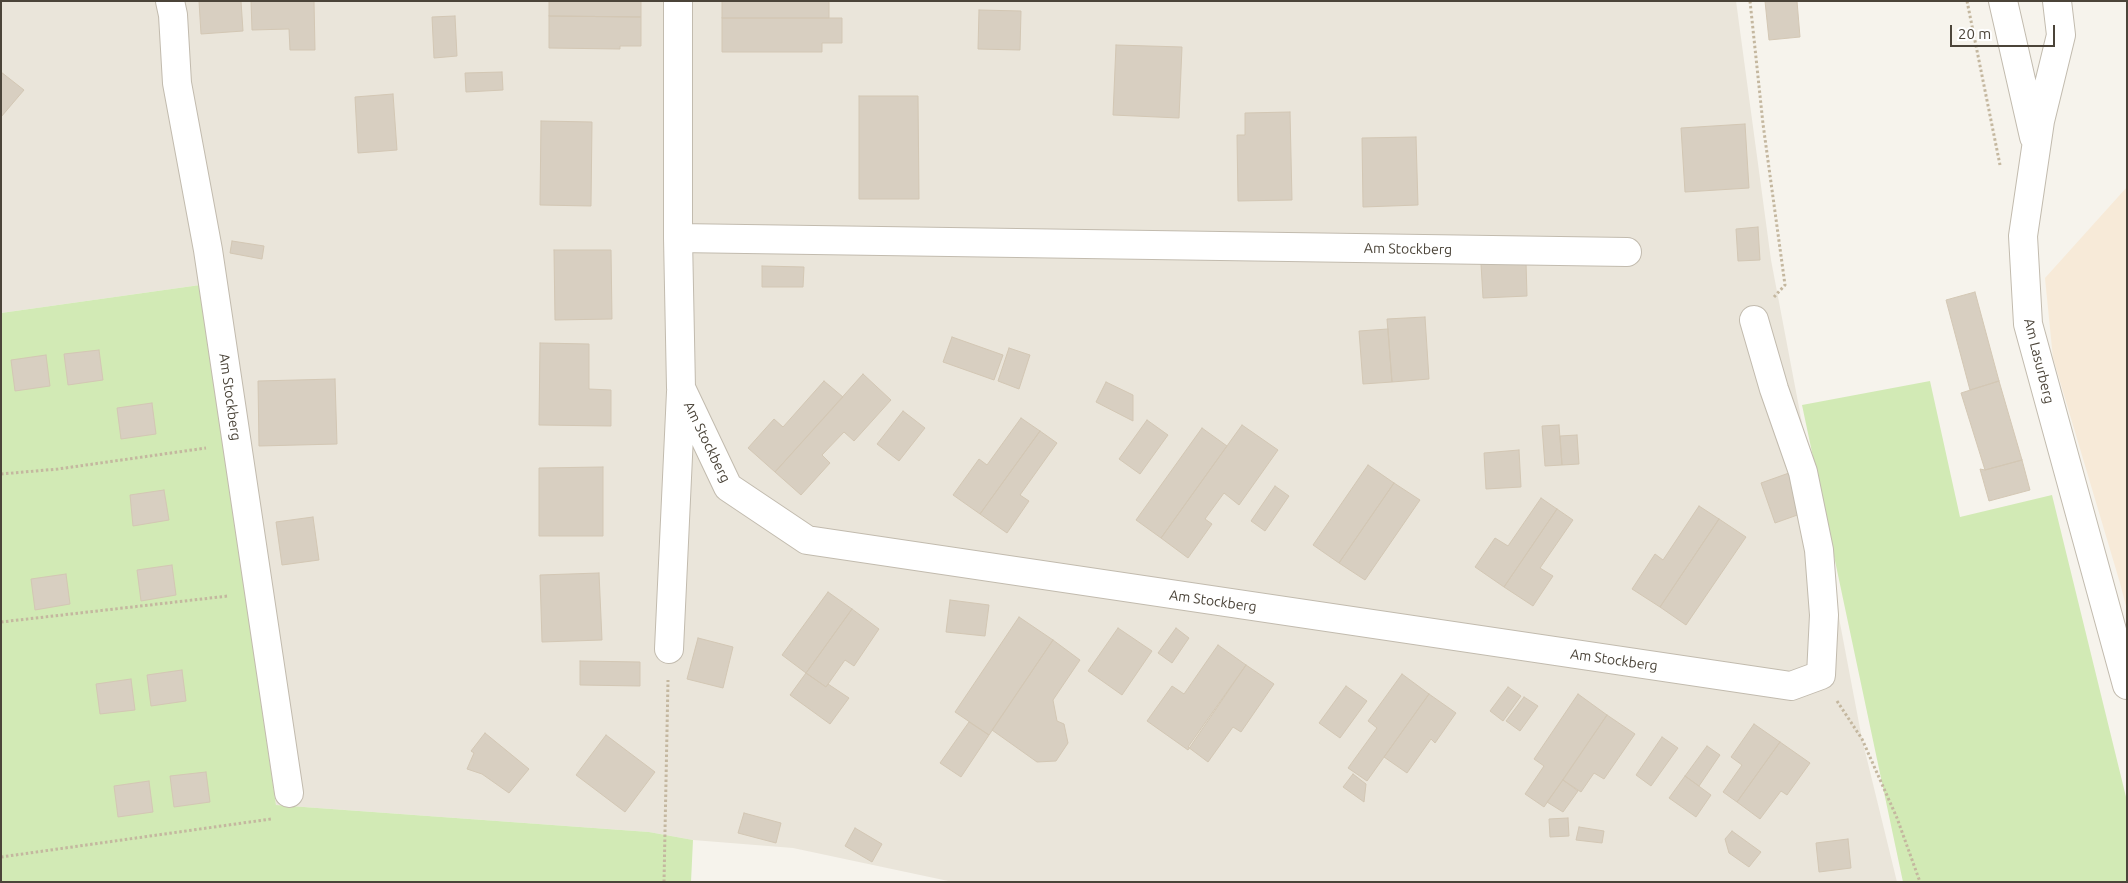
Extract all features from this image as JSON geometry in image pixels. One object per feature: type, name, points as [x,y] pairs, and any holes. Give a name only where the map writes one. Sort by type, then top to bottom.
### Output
[{"type":"street","name":"Am Stockberg","points":[[170,1],[173,14],[177,84],[208,250],[289,793]]},
{"type":"street","name":"Am Stockberg","points":[[669,649],[681,388],[678,238],[678,1]]},
{"type":"street","name":"Am Lasurberg","points":[[2003,1],[2036,146],[2023,236],[2028,324],[2118,619],[2127,685]]},
{"type":"street","points":[[2036,146],[2060,34],[2057,1]]},
{"type":"street","name":"Am Stockberg","points":[[678,238],[1627,252]]},
{"type":"street","points":[[1754,320],[1774,389],[1803,472],[1818,550],[1824,615],[1821,675]]},
{"type":"street","name":"Am Stockberg","points":[[681,388],[728,487],[807,540],[1737,679],[1791,686],[1821,675]]},
{"type":"path","points":[[1750,1],[1763,124],[1785,285],[1754,320]]},
{"type":"path","points":[[1967,1],[2000,166]]},
{"type":"path","points":[[1,474],[58,469],[237,444]]},
{"type":"path","points":[[1,622],[259,593]]},
{"type":"path","points":[[664,882],[669,649]]},
{"type":"path","points":[[1821,675],[1862,739],[1897,818],[1920,882]]},
{"type":"path","points":[[1,857],[269,820],[285,812],[289,793]]},
{"type":"shaded area","points":[[1,1],[1736,1],[1771,260],[1862,739],[1897,882],[953,882],[793,848],[693,840],[649,832],[276,805],[200,285],[1,313]]},
{"type":"shaded area","points":[[2127,187],[2127,610],[2053,358],[2045,278]]},
{"type":"green space","points":[[200,285],[276,805],[649,832],[693,840],[691,882],[1,882],[1,313]]},
{"type":"green space","points":[[1930,381],[1960,517],[2052,495],[2127,801],[2127,882],[1903,882],[1802,405]]},
{"type":"building","points":[[199,1],[241,1],[243,31],[201,34]]},
{"type":"building","points":[[251,1],[314,1],[315,50],[290,50],[289,29],[252,30]]},
{"type":"building","points":[[549,1],[641,1],[641,17],[549,16]]},
{"type":"building","points":[[722,1],[829,1],[829,18],[722,18]]},
{"type":"building","points":[[1765,1],[1797,1],[1800,37],[1769,40]]},
{"type":"building","points":[[979,10],[1021,11],[1020,50],[978,49]]},
{"type":"building","points":[[455,16],[457,56],[434,58],[432,17]]},
{"type":"building","points":[[549,16],[641,17],[641,46],[620,46],[620,49],[549,48]]},
{"type":"building","points":[[722,18],[842,18],[842,43],[822,43],[822,52],[722,52]]},
{"type":"building","points":[[1116,45],[1182,47],[1179,118],[1113,115]]},
{"type":"building","points":[[1,72],[24,90],[1,117]]},
{"type":"building","points":[[502,72],[503,90],[466,92],[465,73]]},
{"type":"building","points":[[393,94],[397,150],[358,153],[355,97]]},
{"type":"building","points":[[859,96],[918,96],[919,199],[859,199]]},
{"type":"building","points":[[1290,112],[1292,200],[1238,201],[1237,135],[1245,135],[1245,113]]},
{"type":"building","points":[[541,121],[592,122],[591,206],[540,205]]},
{"type":"building","points":[[1745,124],[1749,188],[1685,192],[1681,128]]},
{"type":"building","points":[[1416,137],[1418,205],[1363,207],[1362,138]]},
{"type":"building","points":[[1758,227],[1760,260],[1738,261],[1736,229]]},
{"type":"building","points":[[232,241],[264,246],[262,259],[230,253]]},
{"type":"building","points":[[554,250],[611,250],[612,319],[555,320]]},
{"type":"building","points":[[1526,262],[1527,296],[1483,298],[1481,264]]},
{"type":"building","points":[[762,266],[804,267],[803,287],[762,287]]},
{"type":"building","points":[[1975,292],[1999,381],[1970,390],[1946,300]]},
{"type":"building","points":[[1425,317],[1429,379],[1392,382],[1387,319]]},
{"type":"building","points":[[1388,329],[1392,382],[1363,384],[1359,331]]},
{"type":"building","points":[[952,337],[1003,355],[994,380],[943,362]]},
{"type":"building","points":[[540,343],[589,344],[589,389],[611,390],[611,426],[539,425]]},
{"type":"building","points":[[1009,348],[1030,355],[1019,389],[998,381]]},
{"type":"building","points":[[99,350],[103,380],[68,385],[64,354]]},
{"type":"building","points":[[46,355],[50,386],[15,391],[11,360]]},
{"type":"building","points":[[863,374],[891,400],[854,441],[844,432],[822,455],[830,463],[801,495],[775,472]]},
{"type":"building","points":[[335,379],[337,444],[259,446],[258,381]]},
{"type":"building","points":[[824,381],[843,397],[775,472],[748,448],[774,419],[783,427]]},
{"type":"building","points":[[1999,381],[2022,460],[1985,470],[1961,393]]},
{"type":"building","points":[[1106,382],[1133,395],[1133,421],[1096,402]]},
{"type":"building","points":[[152,403],[156,434],[121,439],[117,408]]},
{"type":"building","points":[[903,411],[925,428],[899,461],[877,444]]},
{"type":"building","points":[[1021,418],[1040,431],[980,514],[953,495],[979,459],[987,465]]},
{"type":"building","points":[[1147,420],[1168,435],[1140,474],[1119,459]]},
{"type":"building","points":[[1242,425],[1278,450],[1239,505],[1224,493],[1205,519],[1212,524],[1188,558],[1161,538]]},
{"type":"building","points":[[1559,425],[1562,465],[1545,466],[1542,426]]},
{"type":"building","points":[[1202,428],[1227,446],[1161,538],[1136,520]]},
{"type":"building","points":[[1040,431],[1057,443],[1020,495],[1029,501],[1007,533],[980,514]]},
{"type":"building","points":[[1577,435],[1579,464],[1562,465],[1560,436]]},
{"type":"building","points":[[1519,450],[1521,487],[1486,489],[1484,453]]},
{"type":"building","points":[[2022,460],[2030,490],[1989,501],[1980,469],[1985,470]]},
{"type":"building","points":[[1368,465],[1394,483],[1339,563],[1313,545]]},
{"type":"building","points":[[603,467],[603,536],[539,536],[539,468]]},
{"type":"building","points":[[1789,473],[1803,513],[1775,523],[1761,483]]},
{"type":"building","points":[[1394,483],[1420,500],[1365,580],[1339,563]]},
{"type":"building","points":[[1275,486],[1289,496],[1265,531],[1251,521]]},
{"type":"building","points":[[164,490],[169,520],[133,526],[130,495]]},
{"type":"building","points":[[1541,498],[1557,509],[1504,587],[1475,567],[1495,538],[1508,546]]},
{"type":"building","points":[[1699,506],[1719,519],[1660,607],[1632,589],[1655,554],[1663,560]]},
{"type":"building","points":[[1557,509],[1573,520],[1540,568],[1553,576],[1533,606],[1504,587]]},
{"type":"building","points":[[313,517],[319,560],[282,565],[276,522]]},
{"type":"building","points":[[1719,519],[1746,537],[1686,625],[1660,607]]},
{"type":"building","points":[[172,565],[176,595],[141,601],[137,570]]},
{"type":"building","points":[[599,573],[602,640],[542,642],[540,575]]},
{"type":"building","points":[[66,574],[70,604],[35,610],[31,579]]},
{"type":"building","points":[[828,592],[852,609],[806,673],[782,655]]},
{"type":"building","points":[[950,600],[989,605],[985,636],[946,632]]},
{"type":"building","points":[[852,609],[879,629],[854,666],[845,660],[826,687],[806,673]]},
{"type":"building","points":[[1019,617],[1053,640],[989,735],[955,712]]},
{"type":"building","points":[[1118,628],[1152,651],[1122,695],[1088,671]]},
{"type":"building","points":[[1176,628],[1189,638],[1172,663],[1158,653]]},
{"type":"building","points":[[698,638],[733,647],[723,688],[687,679]]},
{"type":"building","points":[[1053,640],[1080,660],[1053,700],[1057,721],[1064,724],[1068,743],[1056,761],[1037,762],[992,730]]},
{"type":"building","points":[[1218,645],[1246,665],[1188,750],[1147,721],[1172,686],[1184,694]]},
{"type":"building","points":[[580,661],[640,662],[640,686],[580,685]]},
{"type":"building","points":[[1246,665],[1274,684],[1241,732],[1233,727],[1208,762],[1188,747]]},
{"type":"building","points":[[182,670],[186,701],[151,706],[147,675]]},
{"type":"building","points":[[806,673],[826,687],[828,684],[849,698],[830,724],[790,695]]},
{"type":"building","points":[[1402,674],[1429,694],[1367,781],[1348,768],[1377,728],[1368,721]]},
{"type":"building","points":[[131,679],[135,710],[100,714],[96,684]]},
{"type":"building","points":[[1346,686],[1367,701],[1340,738],[1319,723]]},
{"type":"building","points":[[1508,687],[1521,696],[1503,721],[1490,711]]},
{"type":"building","points":[[1429,694],[1456,713],[1435,743],[1431,739],[1407,773],[1384,757]]},
{"type":"building","points":[[1578,694],[1607,715],[1544,807],[1525,794],[1544,766],[1534,759]]},
{"type":"building","points":[[1524,697],[1538,706],[1520,731],[1506,721]]},
{"type":"building","points":[[1607,715],[1635,734],[1604,779],[1594,773],[1581,792],[1563,780]]},
{"type":"building","points":[[969,722],[989,735],[961,777],[940,763]]},
{"type":"building","points":[[1754,724],[1780,742],[1737,802],[1723,792],[1742,765],[1731,757]]},
{"type":"building","points":[[485,733],[529,769],[509,793],[482,774],[467,769],[474,753],[471,751]]},
{"type":"building","points":[[606,735],[655,772],[625,812],[576,775]]},
{"type":"building","points":[[1662,737],[1678,748],[1651,786],[1636,775]]},
{"type":"building","points":[[1780,742],[1810,763],[1787,795],[1781,791],[1760,819],[1737,802]]},
{"type":"building","points":[[1707,746],[1720,755],[1699,786],[1685,776]]},
{"type":"building","points":[[206,772],[210,802],[174,807],[170,776]]},
{"type":"building","points":[[1353,774],[1366,784],[1364,802],[1343,787]]},
{"type":"building","points":[[1685,776],[1711,795],[1696,817],[1669,798]]},
{"type":"building","points":[[1563,780],[1578,791],[1563,812],[1547,802]]},
{"type":"building","points":[[149,781],[153,812],[118,817],[114,786]]},
{"type":"building","points":[[744,813],[781,823],[776,843],[738,833]]},
{"type":"building","points":[[1568,818],[1569,836],[1550,837],[1549,819]]},
{"type":"building","points":[[1579,827],[1604,831],[1602,843],[1576,840]]},
{"type":"building","points":[[855,828],[882,844],[872,862],[845,846]]},
{"type":"building","points":[[1732,831],[1761,852],[1749,867],[1729,853],[1725,839]]},
{"type":"building","points":[[1848,839],[1851,868],[1819,872],[1816,843]]}]
